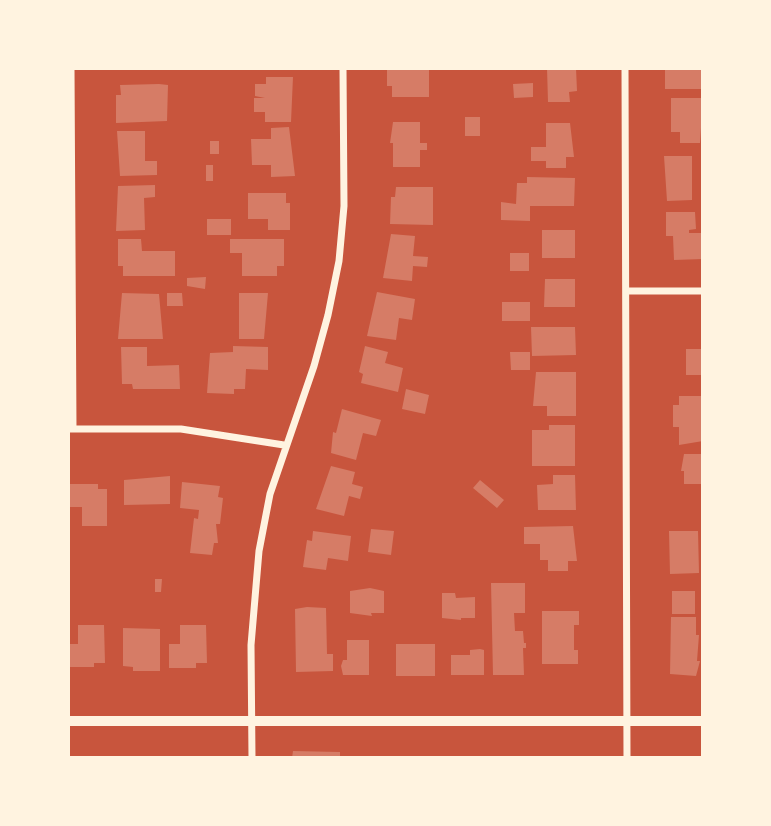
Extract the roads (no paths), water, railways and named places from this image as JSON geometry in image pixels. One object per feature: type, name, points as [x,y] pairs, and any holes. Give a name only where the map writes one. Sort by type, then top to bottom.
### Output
[{"type":"street","points":[[71,68],[71,429],[181,429],[284,445]]},
{"type":"street","points":[[252,758],[251,645],[259,551],[270,494],[284,445],[317,353],[339,261],[344,206],[343,68]]},
{"type":"street","points":[[625,68],[627,758]]},
{"type":"street","points":[[626,291],[703,291]]},
{"type":"street","points":[[68,722],[703,721]]}]
